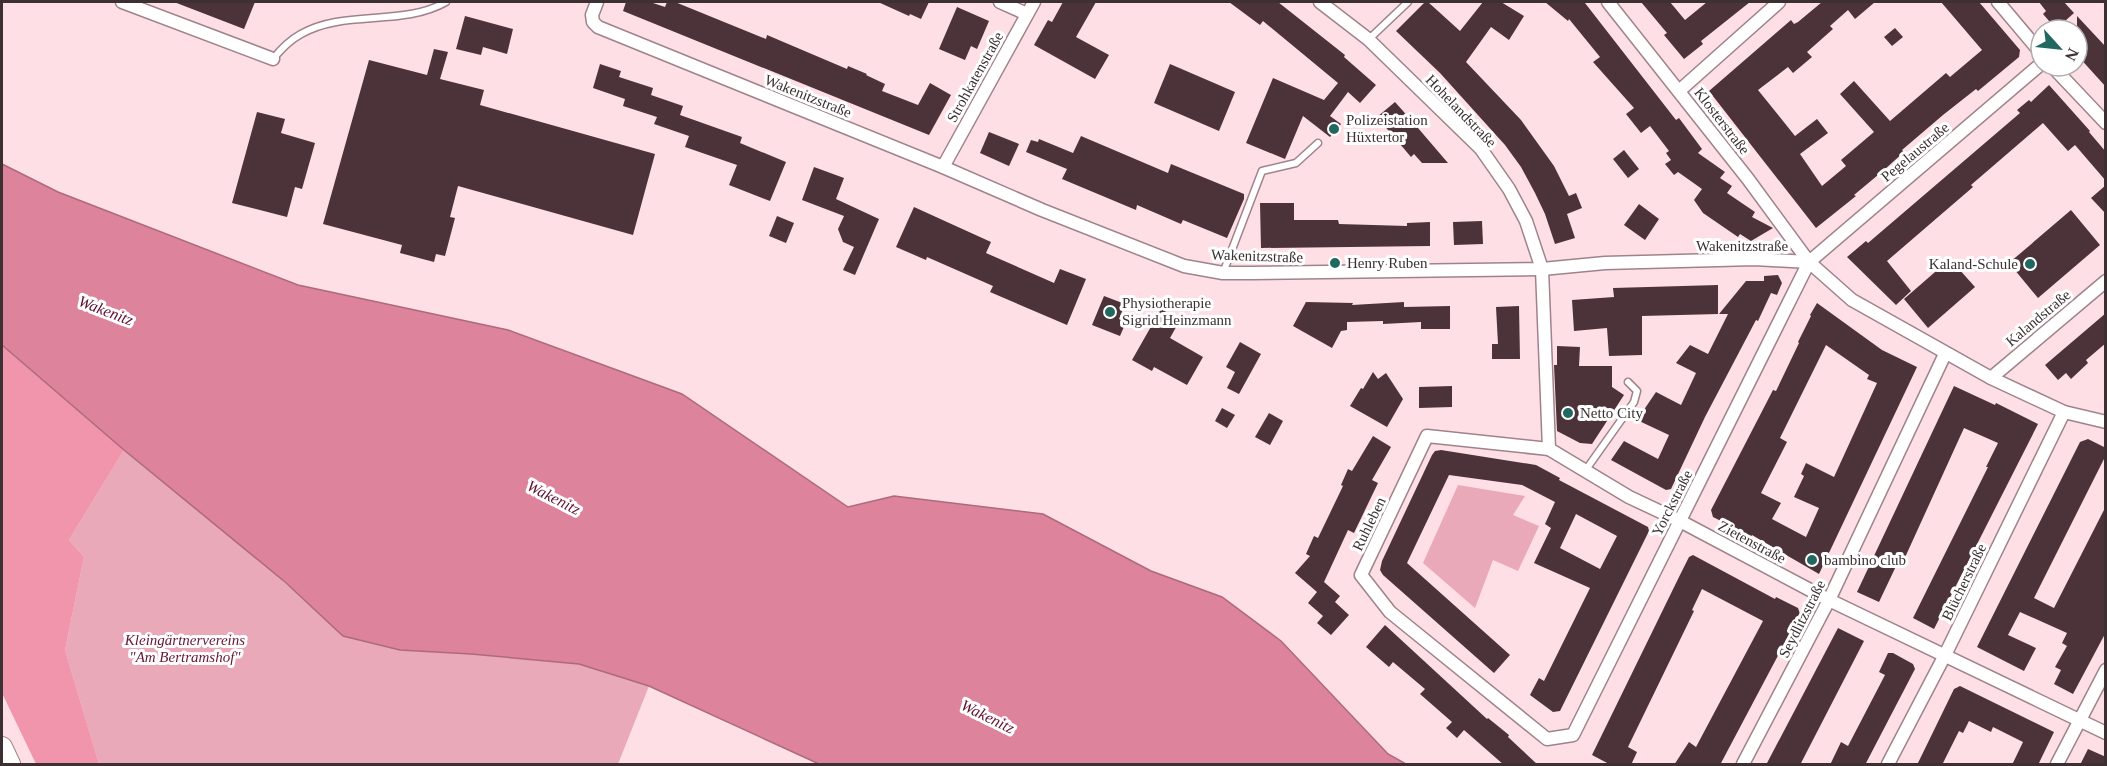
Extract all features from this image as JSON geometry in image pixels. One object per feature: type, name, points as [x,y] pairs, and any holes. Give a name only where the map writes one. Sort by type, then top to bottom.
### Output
[{"type":"main road","points":[[2,747],[10,765]]},
{"type":"street","points":[[122,2],[273,58]]},
{"type":"street","name":"Wakenitzstraße","points":[[597,2],[592,15],[593,22],[598,27],[1184,266],[1223,273],[1542,269],[1605,263],[1755,259],[1809,262],[1852,300],[1945,354],[2064,412],[2106,422]]},
{"type":"street","points":[[1000,2],[1027,14]]},
{"type":"street","name":"Strohkatenstraße","points":[[943,167],[1034,2]]},
{"type":"street","name":"Hohelandstraße","points":[[1320,2],[1368,39],[1481,149],[1509,189],[1526,221],[1542,269]]},
{"type":"street","name":"Klosterstraße","points":[[1608,2],[1748,179],[1809,262]]},
{"type":"street","points":[[1679,91],[1779,2]]},
{"type":"street","points":[[1998,2],[2029,39]]},
{"type":"street","name":"Pegelaustraße","points":[[1809,262],[2029,74]]},
{"type":"street","points":[[2063,78],[2106,123]]},
{"type":"street","name":"Yorckstraße","points":[[1547,739],[1573,735],[1809,262]]},
{"type":"street","points":[[1542,269],[1549,449]]},
{"type":"street","name":"Kalandstraße","points":[[1991,378],[2106,281]]},
{"type":"street","name":"Seydlitzstraße","points":[[1743,765],[1829,600],[1945,354]]},
{"type":"street","name":"Blücherstraße","points":[[1888,765],[1945,655],[2064,412]]},
{"type":"street","name":"Ruhleben","points":[[1547,739],[1390,612],[1361,575],[1427,436],[1549,449]]},
{"type":"street","name":"Zietenstraße","points":[[1549,449],[1629,497],[1680,521],[1829,600],[2106,733]]},
{"type":"street","points":[[2057,765],[2106,670]]},
{"type":"lane","points":[[273,58],[284,46],[301,34],[321,26],[427,11],[446,2]]},
{"type":"lane","points":[[1368,39],[1408,2]]},
{"type":"lane","points":[[1223,273],[1262,171],[1296,163],[1318,143]]},
{"type":"lane","points":[[1585,471],[1634,402],[1637,392],[1628,382]]},
{"type":"green space","name":"Kleingärtnervereins \"Am Bertramshof\"","points":[[124,450],[196,502],[343,636],[400,650],[579,664],[649,686],[618,764],[99,764],[65,650],[84,557],[69,540]]},
{"type":"green space","points":[[1458,485],[1525,496],[1513,515],[1539,526],[1518,571],[1493,560],[1475,608],[1423,563]]},
{"type":"shaded area","points":[[2,345],[124,450],[69,540],[84,557],[65,650],[99,764],[36,764],[2,693]]},
{"type":"water","name":"Wakenitz","points":[[2,164],[58,192],[298,285],[508,330],[682,394],[848,507],[894,496],[1043,514],[1151,571],[1222,597],[1281,641],[1388,754],[1406,764],[819,764],[649,686],[579,664],[400,650],[343,636],[285,582],[124,450],[2,345]]},
{"type":"building","points":[[174,2],[255,2],[244,29]]},
{"type":"building","points":[[626,2],[650,2],[665,7],[667,2],[675,2],[766,39],[767,35],[847,69],[848,66],[867,74],[885,84],[882,91],[918,105],[930,83],[951,95],[929,135],[623,11]]},
{"type":"building","points":[[878,2],[929,2],[921,19]]},
{"type":"building","points":[[1063,2],[1096,2],[1076,37],[1109,55],[1095,79],[1034,45],[1048,20],[1052,22]]},
{"type":"building","points":[[1229,2],[1278,2],[1345,55],[1344,57],[1376,85],[1360,103],[1348,92],[1330,116],[1341,124],[1330,137],[1303,116],[1285,159],[1246,143],[1273,78],[1324,100],[1338,83],[1263,21],[1260,25]]},
{"type":"building","points":[[1425,2],[1428,2],[1460,31],[1483,2],[1501,2],[1524,16],[1509,40],[1491,27],[1466,62],[1521,120],[1554,166],[1569,196],[1576,193],[1582,208],[1567,214],[1575,238],[1555,244],[1535,193],[1521,167],[1505,145],[1440,73],[1396,31]]},
{"type":"building","points":[[1545,2],[1585,3],[1676,120],[1679,118],[1702,149],[1698,153],[1725,172],[1720,178],[1732,186],[1727,193],[1755,212],[1752,217],[1773,228],[1751,241],[1740,234],[1738,237],[1703,213],[1694,200],[1702,189],[1678,172],[1674,175],[1665,164],[1671,160],[1666,153],[1669,151],[1650,126],[1641,133],[1626,114],[1634,108],[1593,62],[1600,57],[1569,19],[1568,21]]},
{"type":"building","points":[[1641,2],[1670,2],[1685,20],[1707,2],[1750,2],[1701,41],[1703,44],[1684,59],[1664,35],[1667,33]]},
{"type":"building","points":[[1822,2],[1875,2],[1855,19],[1848,10],[1830,26],[1833,29],[1807,52],[1812,57],[1793,73],[1788,67],[1758,90],[1795,136],[1817,119],[1828,133],[1800,154],[1822,186],[1846,166],[1841,160],[1874,132],[1840,94],[1854,81],[1890,121],[1946,73],[1950,77],[1982,50],[1941,2],[1979,2],[2020,50],[2019,57],[1978,91],[1976,89],[1943,115],[1902,150],[1904,152],[1854,195],[1856,196],[1816,228],[1709,91],[1791,20],[1794,24],[1798,22]]},
{"type":"building","points":[[2039,2],[2064,2],[2074,13],[2068,18],[2046,18],[2043,14],[2046,11]]},
{"type":"building","points":[[957,7],[989,21],[977,49],[971,46],[965,60],[939,49]]},
{"type":"building","points":[[465,16],[513,29],[507,54],[483,47],[481,55],[456,49]]},
{"type":"building","points":[[1895,28],[1903,37],[1892,46],[1884,37]]},
{"type":"building","points":[[2089,29],[2106,47],[2106,87],[2089,68]]},
{"type":"building","points":[[434,49],[448,52],[440,79],[484,90],[480,105],[655,154],[633,235],[458,186],[450,217],[455,218],[445,256],[436,254],[434,262],[400,253],[402,245],[323,224],[369,60],[427,75]]},
{"type":"building","points":[[600,64],[621,71],[619,77],[653,88],[651,95],[683,106],[680,115],[742,137],[740,143],[786,162],[770,201],[729,185],[737,165],[685,147],[689,136],[654,124],[657,117],[623,106],[625,99],[593,88]]},
{"type":"building","points":[[1170,64],[1235,92],[1219,131],[1154,103]]},
{"type":"building","points":[[2049,85],[2106,152],[2106,181],[2075,145],[2068,151],[2043,123],[1887,261],[1911,291],[1896,305],[1847,257],[1866,241],[1868,243],[2020,113],[2017,110],[2029,100],[2031,102]]},
{"type":"building","points":[[1395,102],[1448,163],[1422,163],[1414,154],[1411,157],[1377,117]]},
{"type":"building","points":[[257,112],[285,119],[281,133],[315,143],[302,189],[295,187],[287,217],[232,203]]},
{"type":"building","points":[[989,132],[1019,144],[1009,166],[980,153]]},
{"type":"building","points":[[1081,136],[1168,173],[1171,164],[1244,194],[1244,199],[1227,238],[1183,220],[1181,224],[1137,205],[1136,210],[1062,179],[1067,169],[1026,152],[1031,140],[1038,142],[1039,139],[1073,153]]},
{"type":"building","points":[[1624,150],[1639,169],[1628,178],[1613,159]]},
{"type":"building","points":[[814,167],[844,178],[836,199],[879,219],[855,275],[843,270],[854,247],[843,242],[838,229],[844,216],[802,200]]},
{"type":"building","points":[[2106,185],[2106,214],[2091,198]]},
{"type":"building","points":[[1260,203],[1294,203],[1294,220],[1338,220],[1339,224],[1407,226],[1407,223],[1430,222],[1430,246],[1261,248]]},
{"type":"building","points":[[1639,204],[1659,219],[1645,240],[1624,225]]},
{"type":"building","points":[[914,207],[991,242],[986,253],[1054,283],[1060,269],[1086,279],[1067,325],[990,292],[993,286],[927,257],[926,260],[896,247]]},
{"type":"building","points":[[2071,210],[2100,245],[2038,298],[2009,263]]},
{"type":"building","points":[[777,216],[794,223],[786,243],[769,236]]},
{"type":"building","points":[[1482,221],[1483,244],[1454,245],[1453,222]]},
{"type":"building","points":[[1950,259],[1975,287],[1928,328],[1904,299]]},
{"type":"building","points":[[1778,275],[1782,283],[1777,295],[1771,293],[1758,321],[1756,320],[1705,417],[1671,489],[1666,490],[1611,460],[1624,441],[1658,459],[1669,435],[1637,420],[1656,392],[1681,405],[1696,373],[1676,363],[1690,345],[1708,354],[1728,314],[1719,314],[1746,281],[1764,281],[1764,276]]},
{"type":"building","points":[[1718,285],[1718,314],[1642,316],[1642,355],[1609,356],[1607,328],[1574,331],[1572,300],[1614,297],[1613,288]]},
{"type":"building","name":"Physiotherapie Sigrid Heinzmann","points":[[1104,296],[1125,304],[1119,319],[1126,322],[1120,336],[1092,325]]},
{"type":"building","points":[[1306,302],[1353,303],[1352,305],[1404,302],[1404,307],[1450,306],[1450,329],[1421,329],[1421,322],[1383,324],[1383,321],[1347,322],[1347,330],[1341,331],[1332,348],[1293,326]]},
{"type":"building","points":[[1817,303],[1882,350],[1917,367],[1819,574],[1752,535],[1749,541],[1731,531],[1733,527],[1713,517],[1711,510],[1773,390],[1776,391]],"holes":[[[1826,345],[1869,375],[1867,379],[1877,383],[1834,477],[1806,463],[1801,474],[1804,476],[1794,497],[1819,508],[1806,537],[1772,519],[1781,503],[1761,493],[1787,442],[1780,438]]]},
{"type":"building","points":[[1519,306],[1520,359],[1492,359],[1492,344],[1498,344],[1496,307]]},
{"type":"building","points":[[1161,309],[1180,320],[1170,338],[1203,357],[1187,385],[1154,367],[1152,371],[1132,360]]},
{"type":"building","points":[[2106,313],[2106,343],[2086,360],[2088,363],[2071,379],[2066,373],[2058,380],[2045,365]]},
{"type":"building","points":[[1240,342],[1261,354],[1239,394],[1227,388],[1235,372],[1226,367]]},
{"type":"building","points":[[1557,346],[1580,347],[1579,366],[1612,366],[1612,387],[1624,395],[1592,444],[1580,443],[1557,431],[1554,365],[1557,365]]},
{"type":"building","points":[[1373,372],[1378,379],[1386,373],[1403,399],[1387,427],[1350,406]]},
{"type":"building","points":[[1452,386],[1452,407],[1419,408],[1419,387]]},
{"type":"building","points":[[1954,386],[1995,405],[1996,403],[2038,424],[1934,629],[1913,618],[1998,443],[1964,428],[1902,564],[1898,562],[1879,602],[1857,592]]},
{"type":"building","points":[[1222,408],[1235,415],[1227,428],[1215,421]]},
{"type":"building","points":[[1269,413],[1283,421],[1270,445],[1255,437]]},
{"type":"building","points":[[1373,436],[1391,447],[1372,480],[1378,483],[1354,533],[1348,530],[1324,582],[1340,596],[1335,602],[1349,615],[1331,635],[1317,623],[1323,616],[1308,603],[1317,592],[1295,573],[1310,556],[1306,554],[1314,536],[1318,538],[1343,486],[1341,485],[1348,469],[1352,471]]},
{"type":"building","points":[[2088,439],[2106,448],[2106,455],[2034,598],[2054,608],[2106,506],[2106,632],[2073,694],[2054,684],[2061,670],[2055,667],[2067,646],[2062,643],[2067,633],[2020,612],[2008,635],[2036,648],[2024,671],[1977,647],[2080,442]]},
{"type":"building","points":[[1441,450],[1536,465],[1560,478],[1559,480],[1648,527],[1649,531],[1560,711],[1553,712],[1530,695],[1539,678],[1544,681],[1590,588],[1534,563],[1551,528],[1545,524],[1555,502],[1522,485],[1449,475],[1407,563],[1510,655],[1494,673],[1380,570],[1382,561],[1435,451]],"holes":[[[1576,514],[1617,536],[1600,569],[1560,548]]]},
{"type":"building","points":[[1693,555],[1775,599],[1776,597],[1798,608],[1800,614],[1720,765],[1674,765],[1689,742],[1696,747],[1763,621],[1702,589],[1692,610],[1694,611],[1628,747],[1637,752],[1631,765],[1611,765],[1592,755],[1689,557]]},
{"type":"building","points":[[1385,625],[1487,719],[1509,735],[1508,737],[1538,765],[1504,765],[1464,730],[1457,738],[1446,728],[1452,722],[1420,694],[1425,689],[1393,662],[1389,667],[1366,647]]},
{"type":"building","points":[[1838,628],[1864,641],[1800,765],[1766,765]]},
{"type":"building","points":[[1888,653],[1893,653],[1913,664],[1915,669],[1865,765],[1830,765],[1841,742],[1848,746],[1885,675],[1879,672]]},
{"type":"building","points":[[1960,686],[2054,732],[2038,765],[2012,765],[2023,742],[1993,727],[1991,732],[1969,721],[1963,733],[1959,731],[1942,765],[1917,765],[1954,689]]},
{"type":"building","points":[[2088,749],[2106,757],[2106,765],[2080,765]]},
{"type":"place","name":"Polizeistation Hüxtertor","points":[[1334,129]]},
{"type":"place","name":"Henry Ruben","points":[[1335,263]]},
{"type":"place","name":"Kaland-Schule","points":[[2030,264]]},
{"type":"place","name":"Physiotherapie Sigrid Heinzmann","points":[[1110,312]]},
{"type":"place","name":"Netto City","points":[[1568,413]]},
{"type":"place","name":"bambino club","points":[[1812,560]]}]
